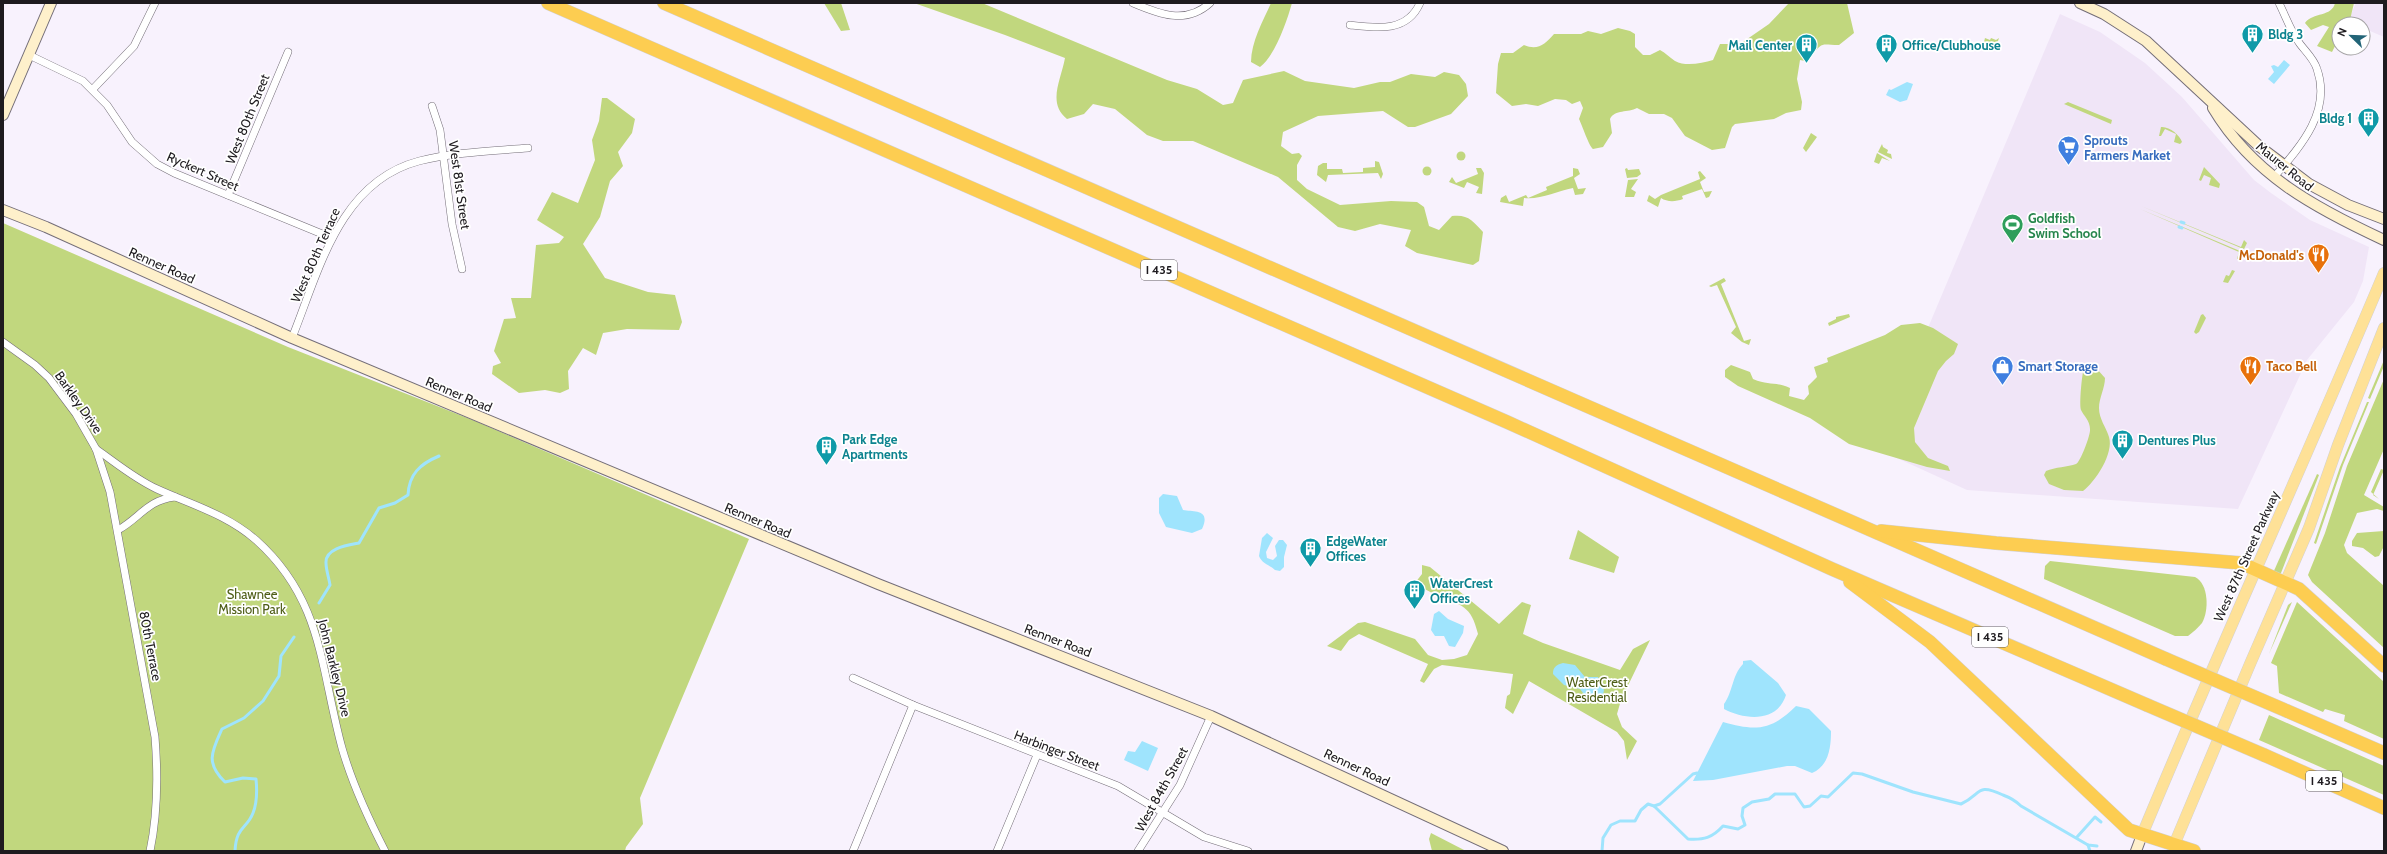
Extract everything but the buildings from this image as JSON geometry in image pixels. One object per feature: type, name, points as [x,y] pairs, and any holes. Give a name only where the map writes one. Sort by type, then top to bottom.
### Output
[{"type":"highway","name":"I 435","points":[[548,3],[1507,422],[1832,569],[2384,808]]},
{"type":"highway","points":[[664,3],[2384,753]]},
{"type":"highway","points":[[1870,530],[2004,544],[2241,563],[2285,581],[2304,593],[2384,666]]},
{"type":"highway","points":[[1832,569],[1930,642],[2129,830],[2173,848],[2194,851]]},
{"type":"main road","points":[[3,115],[51,3]]},
{"type":"main road","name":"Maurer Road","points":[[2080,3],[2104,14],[2146,41],[2186,77],[2208,101],[2284,166],[2330,196],[2384,219]]},
{"type":"main road","name":"Maurer Road","points":[[2208,101],[2225,128],[2251,157],[2294,194],[2327,214],[2384,240]]},
{"type":"main road","name":"Renner Road","points":[[3,210],[46,227],[292,338],[878,584],[1211,716],[1503,851]]},
{"type":"main road","name":"West 87th Street Parkway","points":[[2136,851],[2254,569],[2315,436],[2384,273]]},
{"type":"main road","points":[[2173,848],[2285,581],[2309,528],[2338,445],[2384,328]]},
{"type":"street","points":[[93,89],[134,46],[155,3]]},
{"type":"street","points":[[1133,3],[1157,13],[1180,16],[1195,12],[1210,3]]},
{"type":"street","points":[[1350,25],[1368,27],[1396,26],[1410,18],[1420,3]]},
{"type":"street","points":[[2274,177],[2310,131],[2318,112],[2321,92],[2317,70],[2300,43],[2279,3]]},
{"type":"street","name":"West 80th Street","points":[[228,195],[288,52]]},
{"type":"street","name":"Ryckert Street","points":[[29,54],[63,70],[83,81],[93,89],[132,142],[152,160],[174,173],[332,238]]},
{"type":"street","name":"West 81st Street","points":[[432,106],[440,130],[445,156],[452,224],[462,269]]},
{"type":"street","name":"West 80th Terrace","points":[[292,338],[332,238],[347,210],[378,180],[402,166],[445,156],[528,148]]},
{"type":"street","name":"Barkley Drive","points":[[3,342],[36,365],[49,378],[76,414],[96,449]]},
{"type":"street","name":"John Barkley Drive","points":[[96,449],[143,482],[222,516],[240,528],[278,563],[295,586],[314,624],[334,714],[352,776],[371,823],[385,851]]},
{"type":"street","name":"80th Terrace","points":[[96,449],[110,492],[118,530],[156,737],[156,809],[150,851]]},
{"type":"street","points":[[118,530],[129,524],[154,502],[177,497]]},
{"type":"street","name":"Harbinger Street","points":[[853,678],[913,705],[1118,786],[1204,837],[1248,851]]},
{"type":"street","points":[[853,851],[913,705]]},
{"type":"street","name":"West 84th Street","points":[[1138,851],[1164,812],[1190,764],[1211,716]]},
{"type":"street","points":[[997,851],[1037,755]]},
{"type":"shaded area","points":[[2356,3],[2384,3],[2384,37],[2371,31],[2371,16],[2350,16]]},
{"type":"shaded area","points":[[2060,14],[2100,32],[2145,63],[2182,97],[2254,180],[2271,193],[2310,220],[2369,247],[2363,281],[2354,302],[2307,360],[2238,509],[1967,490],[1877,449]]},
{"type":"green space","points":[[824,3],[841,3],[850,30],[841,31]]},
{"type":"green space","points":[[914,3],[982,3],[1167,80],[1197,89],[1223,105],[1233,103],[1243,80],[1284,71],[1305,81],[1354,88],[1380,82],[1390,82],[1411,74],[1435,77],[1444,72],[1459,75],[1466,84],[1468,96],[1451,114],[1415,127],[1408,127],[1383,111],[1318,116],[1283,132],[1281,146],[1292,154],[1299,153],[1302,156],[1297,165],[1297,180],[1307,189],[1340,205],[1391,201],[1417,202],[1424,207],[1429,226],[1439,230],[1452,216],[1462,216],[1470,219],[1483,232],[1479,261],[1473,265],[1417,253],[1405,246],[1411,230],[1380,224],[1355,231],[1338,227],[1278,177],[1193,141],[1163,141],[1147,135],[1115,109],[1093,104],[1084,114],[1067,119],[1061,113],[1057,98],[1057,91],[1065,58]]},
{"type":"green space","points":[[1271,3],[1292,3],[1284,28],[1271,55],[1260,67],[1251,62],[1253,47]]},
{"type":"green space","points":[[1789,3],[1847,3],[1854,33],[1839,45],[1820,46],[1810,57],[1807,57],[1805,61],[1800,60],[1797,79],[1802,102],[1801,110],[1786,113],[1774,119],[1735,124],[1732,127],[1725,148],[1712,150],[1685,136],[1672,118],[1664,114],[1649,114],[1637,108],[1618,112],[1612,116],[1610,119],[1612,133],[1603,147],[1593,149],[1579,119],[1583,108],[1580,101],[1572,104],[1566,100],[1555,99],[1538,106],[1526,104],[1512,106],[1496,93],[1498,64],[1501,53],[1513,53],[1524,45],[1529,47],[1541,46],[1554,34],[1581,34],[1588,31],[1601,34],[1618,28],[1635,34],[1635,47],[1643,55],[1650,55],[1660,50],[1679,63],[1699,63],[1713,60],[1720,44],[1740,44],[1769,24]]},
{"type":"green space","points":[[2335,3],[2354,3],[2351,16],[2331,16],[2331,52],[2317,46],[2329,27],[2323,25],[2311,30],[2305,23],[2313,17],[2326,13]]},
{"type":"green space","points":[[1985,38],[1996,40],[1999,38],[1996,47],[1984,42]]},
{"type":"green space","points":[[602,98],[607,98],[635,119],[632,133],[618,152],[623,166],[610,181],[600,217],[583,244],[605,278],[648,292],[675,295],[682,322],[679,330],[627,329],[603,333],[596,355],[583,348],[568,371],[569,389],[560,393],[545,390],[519,393],[492,374],[493,366],[501,363],[494,351],[504,319],[516,318],[511,298],[531,298],[536,245],[559,243],[564,237],[537,220],[552,192],[578,203],[595,160],[592,140],[599,121]]},
{"type":"green space","points":[[2068,102],[2112,120],[2111,124],[2064,104]]},
{"type":"green space","points":[[2161,127],[2167,128],[2176,134],[2165,129],[2161,136],[2159,136]]},
{"type":"green space","points":[[1811,133],[1817,137],[1806,152],[1803,148]]},
{"type":"green space","points":[[2176,134],[2182,142],[2180,144],[2174,142]]},
{"type":"green space","points":[[1882,144],[1883,147],[1888,150],[1887,153],[1891,154],[1892,159],[1878,152]]},
{"type":"green space","points":[[1461,151],[1466,156],[1461,161],[1456,156]]},
{"type":"green space","points":[[1877,153],[1890,161],[1882,158],[1879,164],[1874,162]]},
{"type":"green space","points":[[1375,161],[1379,162],[1383,174],[1381,179],[1378,173],[1328,175],[1326,182],[1317,175],[1318,166],[1323,163],[1327,163],[1327,169],[1342,169],[1343,173],[1363,172],[1363,168],[1375,167]]},
{"type":"green space","points":[[1427,166],[1432,171],[1427,176],[1422,171]]},
{"type":"green space","points":[[2204,167],[2220,184],[2219,188],[2209,185],[2211,178],[2204,175],[2201,181],[2199,180]]},
{"type":"green space","points":[[1476,168],[1481,168],[1484,173],[1482,194],[1476,193],[1479,187],[1467,182],[1464,188],[1449,182],[1452,177],[1456,183],[1478,174]]},
{"type":"green space","points":[[1573,168],[1578,169],[1580,174],[1574,178],[1578,189],[1586,188],[1583,194],[1575,195],[1573,188],[1542,197],[1528,198],[1547,190],[1546,187],[1573,176]]},
{"type":"green space","points":[[1627,168],[1628,170],[1639,169],[1641,174],[1637,177],[1627,178],[1625,169]]},
{"type":"green space","points":[[1700,171],[1706,178],[1700,182],[1704,192],[1712,191],[1709,197],[1706,198],[1702,189],[1682,196],[1683,199],[1677,201],[1668,201],[1661,198],[1658,207],[1647,201],[1649,195],[1655,199],[1661,195],[1700,179],[1698,172]]},
{"type":"green space","points":[[1638,179],[1631,189],[1636,192],[1634,197],[1625,197],[1628,180]]},
{"type":"green space","points":[[1506,195],[1509,202],[1526,195],[1528,198],[1524,198],[1523,206],[1500,202],[1501,198]]},
{"type":"green space","points":[[2141,206],[2241,247],[2244,240],[2247,243],[2244,249],[2241,248]]},
{"type":"green space","points":[[2140,209],[2243,252],[2240,258],[2237,259],[2239,252]]},
{"type":"green space","name":"Shawnee Mission Park","points":[[3,223],[288,347],[475,421],[749,539],[640,798],[643,824],[626,847],[625,851],[3,851]]},
{"type":"green space","points":[[2232,270],[2235,271],[2228,283],[2223,282],[2226,275],[2229,276]]},
{"type":"green space","points":[[1724,278],[1726,281],[1721,284],[1744,341],[1751,339],[1749,345],[1742,342],[1731,333],[1736,327],[1717,285],[1711,287],[1709,286]]},
{"type":"green space","points":[[1849,314],[1850,317],[1829,326],[1828,323],[1836,319],[1836,317]]},
{"type":"green space","points":[[2203,314],[2206,318],[2199,332],[2196,334],[2194,332],[2201,315]]},
{"type":"green space","points":[[1920,323],[1933,328],[1958,344],[1954,354],[1938,371],[1914,428],[1915,442],[1928,458],[1948,466],[1950,471],[1927,467],[1849,444],[1810,418],[1738,386],[1725,377],[1725,370],[1731,365],[1750,372],[1753,379],[1790,388],[1789,396],[1804,400],[1809,394],[1808,386],[1817,377],[1814,367],[1828,362],[1827,358],[1885,335],[1901,325]]},
{"type":"green space","points":[[2384,360],[2384,366],[2370,399],[2368,398]]},
{"type":"green space","points":[[2089,367],[2097,369],[2105,378],[2099,412],[2109,437],[2109,451],[2098,474],[2083,491],[2064,490],[2049,484],[2044,475],[2046,471],[2076,464],[2085,448],[2090,432],[2090,426],[2080,407],[2082,376],[2084,368]]},
{"type":"green space","points":[[2384,379],[2384,449],[2364,495],[2384,507],[2384,511],[2377,509],[2357,513],[2344,545],[2347,553],[2384,586],[2384,648],[2312,582],[2308,575],[2325,533],[2347,466]]},
{"type":"green space","points":[[2367,402],[2369,402],[2343,465],[2316,544],[2314,543],[2340,467]]},
{"type":"green space","points":[[2381,469],[2384,470],[2373,494],[2371,492]]},
{"type":"green space","points":[[2317,474],[2319,475],[2281,573],[2273,573]]},
{"type":"green space","points":[[1578,530],[1619,557],[1614,573],[1569,559]]},
{"type":"green space","points":[[2384,531],[2384,546],[2379,556],[2375,557],[2363,548],[2352,546],[2352,541],[2357,533]]},
{"type":"green space","points":[[2050,561],[2195,577],[2200,580],[2205,591],[2207,605],[2204,618],[2202,623],[2188,636],[2175,636],[2044,579],[2045,566]]},
{"type":"green space","name":"WaterCrest Residential","points":[[1422,565],[1430,567],[1499,624],[1522,602],[1531,605],[1523,634],[1543,643],[1620,670],[1633,649],[1650,640],[1621,700],[1617,714],[1622,727],[1637,741],[1627,760],[1624,741],[1617,732],[1529,681],[1513,714],[1505,708],[1507,696],[1510,694],[1513,674],[1442,665],[1434,669],[1424,683],[1420,681],[1428,664],[1359,634],[1349,640],[1341,651],[1327,646],[1358,623],[1365,622],[1415,639],[1428,655],[1442,660],[1454,659],[1467,655],[1478,634],[1472,617],[1469,612],[1459,605],[1415,583],[1422,574]]},
{"type":"green space","points":[[2292,602],[2269,654],[2288,605]]},
{"type":"green space","points":[[2297,602],[2384,682],[2384,739],[2344,721],[2345,715],[2325,709],[2323,712],[2279,693],[2277,666],[2271,663]]},
{"type":"green space","points":[[2269,715],[2384,766],[2384,795],[2259,740]]},
{"type":"green space","points":[[1431,833],[1466,851],[1432,851],[1429,839]]},
{"type":"water","points":[[2284,60],[2290,65],[2274,84],[2268,79],[2274,72],[2271,66],[2274,65],[2278,67]]},
{"type":"water","points":[[1907,82],[1913,84],[1907,100],[1900,102],[1886,95],[1889,89],[1891,90]]},
{"type":"water","points":[[1163,494],[1177,496],[1183,510],[1197,512],[1203,515],[1205,518],[1202,529],[1192,533],[1166,527],[1159,513],[1159,498]]},
{"type":"water","points":[[1267,533],[1273,538],[1266,552],[1267,558],[1273,560],[1277,556],[1275,546],[1279,540],[1283,540],[1287,545],[1284,557],[1284,567],[1280,571],[1275,570],[1260,559],[1259,556],[1262,538]]},
{"type":"water","points":[[1439,611],[1448,619],[1464,626],[1463,633],[1455,647],[1449,646],[1444,636],[1435,636],[1431,630],[1434,614]]},
{"type":"water","points":[[1751,660],[1778,683],[1786,695],[1782,704],[1775,711],[1760,717],[1750,717],[1732,713],[1724,709],[1724,704],[1739,668],[1743,664],[1743,661]]},
{"type":"water","points":[[1563,663],[1575,665],[1585,677],[1598,677],[1604,690],[1600,700],[1597,701],[1589,699],[1580,689],[1564,685],[1553,674],[1555,667]]},
{"type":"water","points":[[1796,706],[1809,709],[1831,731],[1828,755],[1818,770],[1812,773],[1795,766],[1787,766],[1713,780],[1693,781],[1723,722],[1744,727],[1762,727],[1779,720]]},
{"type":"water","points":[[1142,741],[1158,748],[1148,771],[1124,760],[1128,751],[1135,752]]},
{"type":"waterway","points":[[319,603],[330,585],[326,568],[329,554],[338,548],[359,543],[379,508],[395,503],[408,495],[413,476],[421,466],[439,456]]},
{"type":"waterway","points":[[235,851],[237,837],[251,818],[254,809],[257,787],[256,779],[243,778],[225,782],[215,769],[212,757],[213,750],[222,729],[244,718],[263,701],[279,676],[281,656],[294,637]]},
{"type":"waterway","points":[[1602,851],[1603,838],[1611,825],[1620,821],[1635,821],[1641,810],[1648,804],[1654,806],[1660,804],[1693,774],[1697,773]]},
{"type":"waterway","points":[[1654,806],[1688,839],[1699,839],[1711,836],[1723,826],[1738,829],[1745,825],[1742,816],[1743,808],[1752,802],[1769,799],[1775,794],[1795,794],[1804,807],[1810,806],[1821,796],[1828,797],[1853,773],[1862,774],[1913,792],[1961,804],[1979,791],[1994,791],[2013,799],[2021,806],[2088,845],[2097,846]]},
{"type":"waterway","points":[[2077,837],[2095,817],[2101,822]]},
{"type":"waterway","points":[[2088,845],[2090,851]]},
{"type":"place","name":"Bldg 3","points":[[2253,54]]},
{"type":"place","name":"Mail Center","points":[[1807,64]]},
{"type":"place","name":"Office/Clubhouse","points":[[1887,64]]},
{"type":"place","name":"Bldg 1","points":[[2368,138]]},
{"type":"place","name":"Sprouts Farmers Market","points":[[2068,166]]},
{"type":"place","name":"Goldfish Swim School","points":[[2012,244]]},
{"type":"place","name":"McDonald's","points":[[2319,274]]},
{"type":"place","name":"Smart Storage","points":[[2003,386]]},
{"type":"place","name":"Taco Bell","points":[[2251,386]]},
{"type":"place","name":"Dentures Plus","points":[[2123,460]]},
{"type":"place","name":"Park Edge Apartments","points":[[826,466]]},
{"type":"place","name":"EdgeWater Offices","points":[[1310,568]]},
{"type":"place","name":"WaterCrest Offices","points":[[1414,610]]}]
